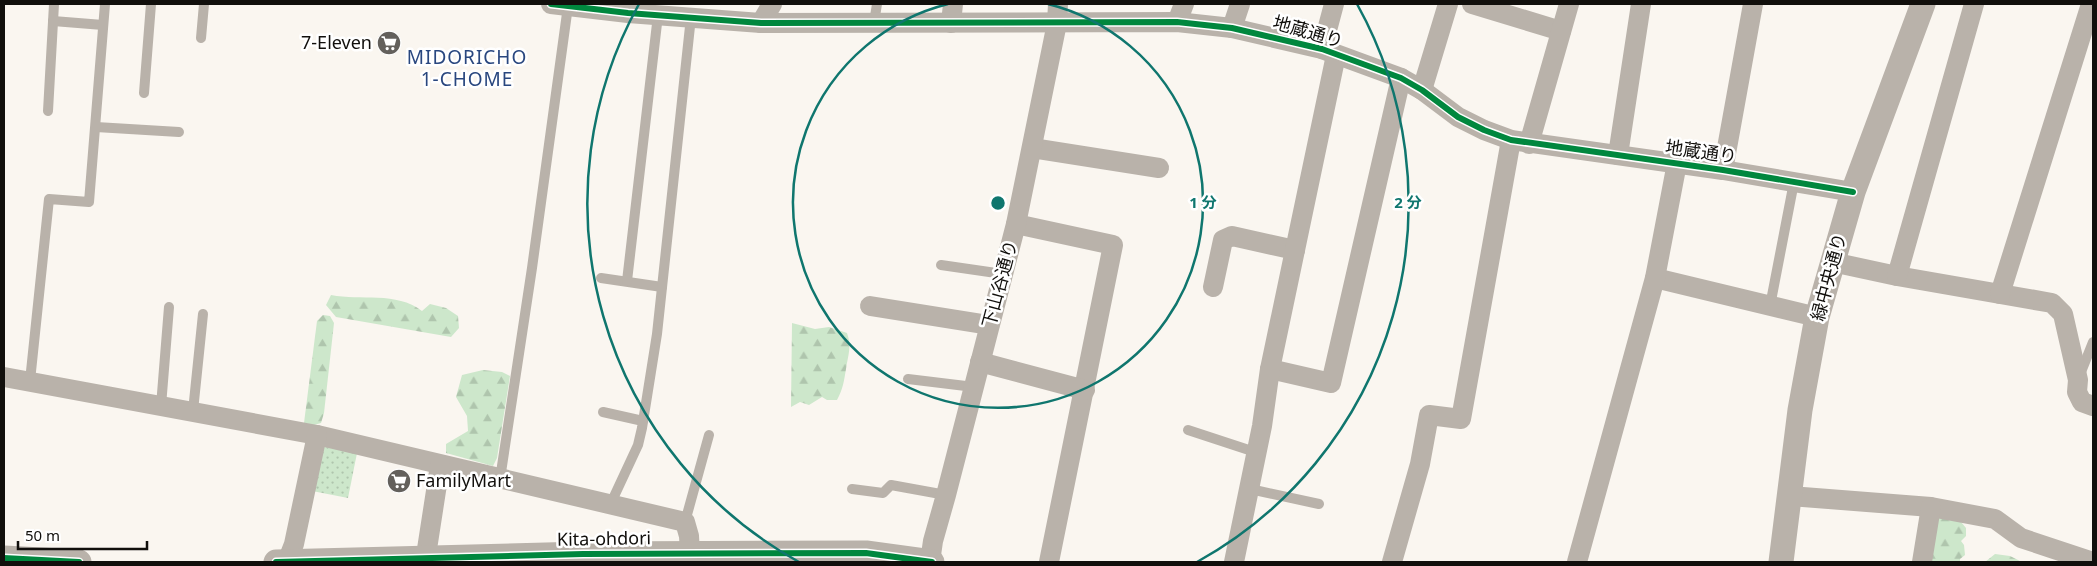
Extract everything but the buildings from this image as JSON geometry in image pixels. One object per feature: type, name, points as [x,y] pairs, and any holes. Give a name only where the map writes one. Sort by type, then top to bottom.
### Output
[{"type":"street","points":[[761,23],[772,4]]},
{"type":"street","points":[[1232,28],[1240,4]]},
{"type":"street","points":[[1234,562],[1250,489],[1270,369],[1295,250],[1329,52],[1334,4]]},
{"type":"street","points":[[1422,90],[1448,4]]},
{"type":"street","points":[[1472,4],[1561,31]]},
{"type":"street","points":[[1392,562],[1420,464],[1429,415],[1461,420],[1520,142],[1569,4]]},
{"type":"street","points":[[1618,155],[1641,4]]},
{"type":"street","points":[[1723,170],[1753,4]]},
{"type":"street","name":"緑中央通り","points":[[1782,562],[1800,410],[1817,317],[1853,192],[1923,4]]},
{"type":"street","points":[[1897,276],[1974,4]]},
{"type":"street","points":[[2000,294],[2091,4]]},
{"type":"street","name":"地蔵通り","points":[[560,5],[630,8],[658,15],[761,23],[876,13],[1180,13],[1329,52],[1401,78],[1422,90],[1458,117],[1484,130],[1520,142],[1677,163],[1853,192]]},
{"type":"street","name":"下山谷通り","points":[[931,562],[933,541],[1016,224],[1057,13]]},
{"type":"street","points":[[1270,369],[1331,383],[1401,78]]},
{"type":"street","points":[[1032,148],[1158,168]]},
{"type":"street","points":[[1577,562],[1654,278],[1677,163]]},
{"type":"street","points":[[1016,224],[1113,245],[1049,562]]},
{"type":"street","points":[[1213,287],[1223,240],[1232,236],[1295,250]]},
{"type":"street","points":[[1832,262],[1897,276],[2052,304],[2063,314],[2078,380],[2077,392],[2082,402],[2093,406]]},
{"type":"street","points":[[1654,278],[1817,317]]},
{"type":"street","points":[[870,306],[989,325]]},
{"type":"street","points":[[980,362],[1085,390]]},
{"type":"street","points":[[4,377],[317,435],[686,522],[690,553]]},
{"type":"street","points":[[287,562],[294,544],[317,435]]},
{"type":"street","points":[[426,560],[440,465]]},
{"type":"street","points":[[1790,496],[1931,507],[1995,519],[2021,538],[2093,562]]},
{"type":"street","points":[[1922,562],[1931,507]]},
{"type":"street","name":"Kita-ohdori","points":[[276,562],[589,558],[690,553],[866,553],[931,562]]},
{"type":"street","points":[[4,558],[79,562]]},
{"type":"lane","points":[[48,111],[54,4]]},
{"type":"lane","points":[[30,381],[48,199],[89,202],[105,4]]},
{"type":"lane","points":[[144,93],[151,4]]},
{"type":"lane","points":[[201,38],[204,4]]},
{"type":"lane","points":[[500,479],[532,268],[560,5]]},
{"type":"lane","points":[[628,282],[658,15]]},
{"type":"lane","points":[[611,503],[638,445],[643,421],[657,334],[690,17]]},
{"type":"lane","points":[[53,21],[103,25]]},
{"type":"lane","points":[[96,126],[179,132]]},
{"type":"lane","points":[[1770,306],[1794,182]]},
{"type":"lane","points":[[941,265],[1004,274]]},
{"type":"lane","points":[[601,278],[662,287]]},
{"type":"lane","points":[[161,406],[169,307]]},
{"type":"lane","points":[[193,411],[203,314]]},
{"type":"lane","points":[[2078,380],[2093,342]]},
{"type":"lane","points":[[908,379],[974,386]]},
{"type":"lane","points":[[603,412],[643,421]]},
{"type":"lane","points":[[1188,430],[1255,452]]},
{"type":"lane","points":[[686,522],[709,435]]},
{"type":"lane","points":[[852,489],[883,493],[891,485],[946,495]]},
{"type":"lane","points":[[1250,489],[1319,504]]},
{"type":"green space","points":[[331,295],[390,299],[412,305],[422,311],[430,304],[446,308],[458,316],[459,328],[451,337],[336,317],[326,305]]},
{"type":"green space","points":[[323,315],[330,316],[334,323],[324,413],[321,423],[314,425],[304,423],[317,321]]},
{"type":"green space","points":[[792,323],[815,329],[829,327],[847,333],[849,355],[843,385],[837,400],[827,400],[822,397],[809,405],[800,402],[791,407]]},
{"type":"green space","points":[[483,370],[502,372],[510,376],[497,458],[493,466],[446,453],[446,444],[468,431],[467,416],[456,397],[462,375]]},
{"type":"green space","points":[[316,445],[357,453],[348,498],[307,490]]},
{"type":"green space","points":[[1943,515],[1957,517],[1966,528],[1966,536],[1961,541],[1964,545],[1965,555],[1960,559],[1960,562],[1932,562],[1933,520]]},
{"type":"green space","points":[[1995,554],[2010,556],[2022,562],[1985,562]]},
{"type":"cycle path","points":[[551,4],[628,13],[761,23],[1177,22],[1232,28],[1322,49],[1401,78],[1422,90],[1458,117],[1484,130],[1511,140],[1723,170],[1853,192]]},
{"type":"cycle path","points":[[276,562],[583,554],[866,553],[932,562]]},
{"type":"cycle path","points":[[4,558],[79,562]]},
{"type":"place","name":"7-Eleven","points":[[389,43]]},
{"type":"place","name":"FamilyMart","points":[[399,481]]},
{"type":"district","name":"MIDORICHO 1-CHOME","points":[[467,68]]}]
